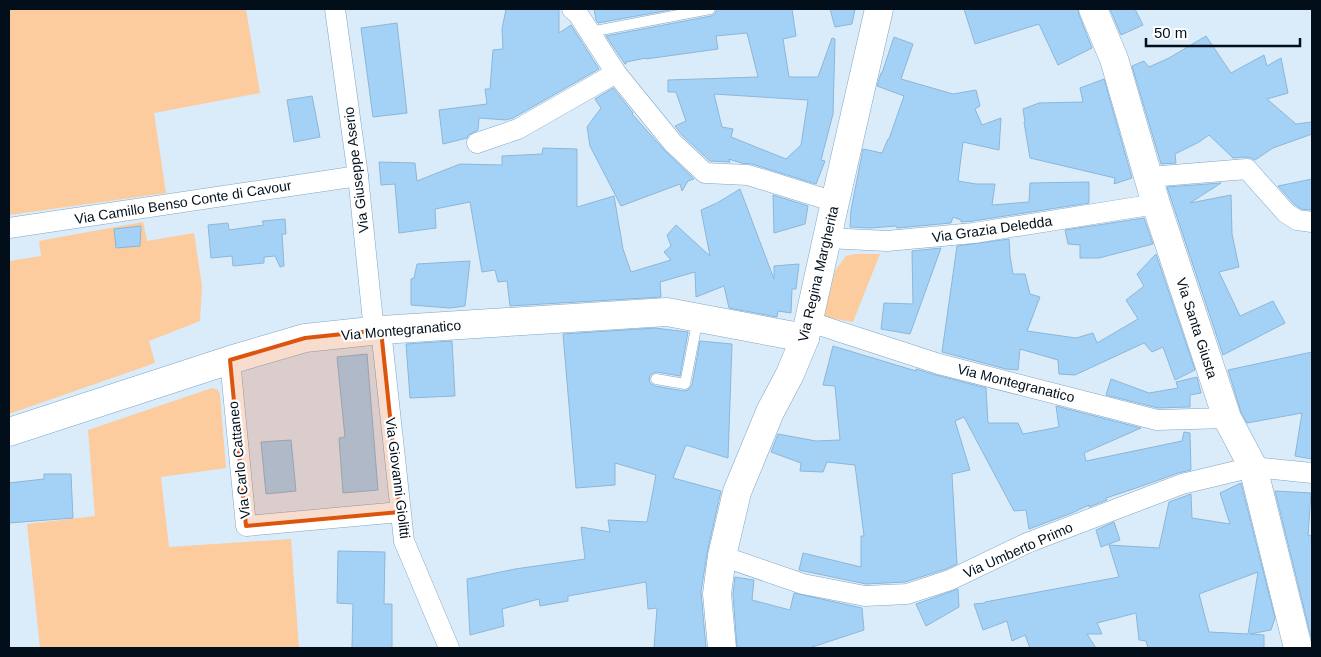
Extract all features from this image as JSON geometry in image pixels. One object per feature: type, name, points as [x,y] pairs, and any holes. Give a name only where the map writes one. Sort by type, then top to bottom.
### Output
[{"type":"street","name":"Via Giuseppe Aserio","points":[[335,9],[378,331]]},
{"type":"street","points":[[572,9],[578,14],[616,73],[673,143],[705,173],[748,175],[835,202]]},
{"type":"street","name":"Via Regina Margherita","points":[[722,648],[716,594],[722,556],[737,492],[770,412],[790,374],[808,330],[879,9]]},
{"type":"street","name":"Via Santa Giusta","points":[[1093,9],[1114,59],[1156,204],[1227,418],[1252,467],[1298,648]]},
{"type":"street","points":[[477,143],[518,129],[616,73]]},
{"type":"street","points":[[1149,177],[1247,169],[1286,213],[1296,220],[1312,222]]},
{"type":"street","name":"Via Camillo Benso Conte di Cavour","points":[[9,228],[358,176]]},
{"type":"street","name":"Via Grazia Deledda","points":[[827,238],[887,241],[974,233],[1156,204]]},
{"type":"street","name":"Via Montegranatico","points":[[9,432],[230,360],[305,338],[378,331],[667,312],[698,318],[808,330],[1157,420],[1227,418]]},
{"type":"street","name":"Via Giovanni Giolitti","points":[[378,331],[404,541],[449,648]]},
{"type":"street","name":"Via Carlo Cattaneo","points":[[230,360],[246,526],[400,512]]},
{"type":"street","name":"Via Umberto Primo","points":[[722,556],[803,584],[865,596],[907,594],[950,580],[1027,544],[1182,484],[1252,467],[1312,473]]},
{"type":"lane","points":[[590,32],[710,9]]},
{"type":"lane","points":[[656,379],[685,384],[698,318]]},
{"type":"highlighted area","points":[[381,330],[400,512],[246,526],[230,360],[305,338]]},
{"type":"shaded area","points":[[9,9],[246,9],[260,93],[154,113],[166,193],[9,215]]},
{"type":"shaded area","points":[[143,222],[147,241],[194,233],[202,286],[200,321],[149,341],[155,363],[9,414],[9,261],[41,256],[39,241]]},
{"type":"shaded area","points":[[880,254],[853,322],[824,317],[835,271],[846,256]]},
{"type":"shaded area","points":[[212,388],[218,390],[220,395],[226,468],[161,477],[169,547],[291,539],[299,648],[40,648],[27,524],[95,516],[88,430]]},
{"type":"building","points":[[506,9],[559,9],[559,33],[571,25],[599,69],[513,118],[506,120],[479,118],[478,130],[468,135],[467,138],[443,144],[439,110],[487,104],[485,89],[490,89],[493,50],[503,49],[502,29]]},
{"type":"building","points":[[594,9],[675,9],[598,23]]},
{"type":"building","points":[[717,9],[792,9],[796,36],[783,39],[789,77],[818,77],[832,38],[835,39],[833,114],[821,160],[825,161],[816,184],[752,164],[729,159],[730,162],[710,161],[675,126],[686,121],[676,92],[668,92],[668,80],[758,77],[747,33],[716,36],[718,49],[646,58],[626,62],[626,64],[606,36],[715,14]],"holes":[[[714,94],[808,100],[801,145],[786,159],[731,137],[733,129],[722,127]]]},
{"type":"building","points":[[830,9],[855,9],[852,24],[835,27]]},
{"type":"building","points":[[964,9],[1078,9],[1092,48],[1058,65],[1039,24],[975,44]]},
{"type":"building","points":[[1110,9],[1135,9],[1143,25],[1121,35]]},
{"type":"building","points":[[397,23],[407,113],[373,117],[361,28]]},
{"type":"building","points":[[1206,36],[1231,73],[1264,55],[1267,66],[1281,58],[1288,93],[1267,99],[1296,124],[1312,122],[1312,134],[1273,148],[1255,160],[1246,157],[1233,158],[1209,135],[1175,154],[1176,163],[1161,164],[1132,66],[1144,61],[1149,67],[1169,58]]},
{"type":"building","points":[[894,37],[913,44],[901,79],[953,94],[976,90],[980,106],[975,109],[982,125],[1001,118],[999,150],[963,142],[958,181],[976,184],[995,184],[992,205],[1029,202],[1030,183],[1089,182],[1089,203],[973,221],[961,222],[961,220],[953,217],[951,223],[897,228],[896,226],[850,227],[851,210],[863,149],[882,153],[904,96],[877,86]]},
{"type":"building","points":[[1104,79],[1132,178],[1114,184],[1115,178],[1030,158],[1023,109],[1039,103],[1083,102],[1080,88]]},
{"type":"building","points":[[613,88],[632,114],[664,150],[694,179],[688,181],[682,191],[680,184],[621,206],[590,146],[587,127],[601,108],[595,99]]},
{"type":"building","points":[[312,96],[320,137],[294,142],[287,100]]},
{"type":"building","points":[[543,148],[577,149],[577,207],[614,196],[623,249],[631,272],[671,260],[664,252],[671,246],[667,235],[676,225],[710,256],[701,210],[740,189],[774,279],[774,266],[799,264],[796,289],[792,289],[791,313],[778,311],[777,317],[729,308],[724,286],[696,297],[695,272],[660,282],[661,297],[510,306],[507,281],[498,282],[495,270],[482,272],[470,202],[435,209],[436,228],[399,233],[395,184],[381,185],[379,162],[415,163],[417,181],[460,164],[502,165],[502,156],[542,154]]},
{"type":"building","points":[[1312,179],[1312,210],[1301,209],[1278,186]]},
{"type":"building","points":[[1221,183],[1190,203],[1231,195],[1232,234],[1239,267],[1219,272],[1240,316],[1273,301],[1285,323],[1223,355],[1167,187]]},
{"type":"building","points":[[773,195],[808,206],[805,224],[774,233]]},
{"type":"building","points":[[1144,218],[1153,244],[1099,258],[1080,258],[1080,245],[1068,244],[1065,230]]},
{"type":"building","points":[[285,219],[286,234],[282,234],[284,266],[280,267],[275,256],[264,257],[264,263],[233,266],[232,256],[211,258],[208,225],[228,223],[229,230],[264,225],[262,221]]},
{"type":"building","points":[[141,226],[140,246],[116,248],[114,229]]},
{"type":"building","points":[[1009,239],[1013,274],[1025,274],[1030,294],[1040,297],[1027,331],[1076,338],[1093,333],[1097,343],[1138,319],[1126,300],[1144,286],[1137,274],[1156,254],[1195,370],[1175,380],[1163,347],[1152,352],[1144,343],[1075,375],[1059,374],[1058,360],[1020,349],[1018,370],[1006,369],[942,352],[957,246]]},
{"type":"building","points":[[941,248],[910,334],[881,329],[884,303],[913,304],[912,251]]},
{"type":"building","points":[[470,261],[465,306],[450,308],[411,305],[411,279],[414,278],[417,264]]},
{"type":"building","points":[[655,328],[688,332],[680,376],[653,373],[650,375],[649,381],[655,386],[688,390],[692,385],[700,341],[732,344],[728,458],[686,445],[673,478],[721,491],[707,553],[701,592],[706,648],[654,648],[657,608],[648,609],[646,582],[568,596],[568,601],[540,606],[539,599],[502,609],[504,626],[470,635],[467,579],[515,569],[585,559],[581,527],[610,532],[608,520],[647,522],[656,475],[615,463],[615,485],[576,488],[563,334]]},
{"type":"building","points":[[452,341],[455,396],[410,398],[406,344]]},
{"type":"building","points":[[833,346],[916,371],[916,369],[986,388],[988,423],[1018,423],[1023,434],[1059,427],[1056,406],[1141,428],[1084,453],[1086,461],[1182,441],[1184,432],[1190,433],[1191,470],[1106,498],[1107,500],[1089,507],[1089,505],[1029,529],[1026,510],[1014,511],[964,417],[955,421],[970,470],[952,474],[957,564],[905,582],[866,584],[799,570],[803,553],[861,567],[861,536],[864,536],[855,465],[827,462],[823,472],[800,471],[801,463],[771,452],[778,434],[816,441],[840,440],[835,386],[823,385]]},
{"type":"building","points":[[1312,352],[1312,459],[1295,456],[1302,413],[1247,423],[1241,412],[1228,370]]},
{"type":"building","points":[[367,354],[378,490],[343,493],[339,438],[345,437],[337,357]]},
{"type":"building","points":[[1197,377],[1201,393],[1190,395],[1190,407],[1158,408],[1106,395],[1111,379],[1149,393],[1178,388],[1176,382]]},
{"type":"building","points":[[291,440],[296,491],[266,494],[261,442]]},
{"type":"building","points":[[44,474],[71,474],[73,518],[9,523],[9,483],[44,479]]},
{"type":"building","points":[[1241,483],[1275,618],[1271,630],[1250,634],[1264,635],[1264,648],[1148,648],[1146,641],[1139,640],[1136,613],[1097,623],[1102,634],[1087,634],[1096,648],[1030,648],[1025,635],[1012,641],[1007,621],[983,630],[974,604],[1119,577],[1109,545],[1159,548],[1169,502],[1191,494],[1192,518],[1230,524],[1220,493]],"holes":[[[1258,572],[1248,634],[1209,632],[1199,594]]]},
{"type":"building","points":[[1275,491],[1311,493],[1308,536],[1312,535],[1312,641]]},
{"type":"building","points":[[1114,522],[1120,540],[1101,547],[1096,530]]},
{"type":"building","points":[[338,551],[385,552],[384,604],[392,604],[392,648],[352,648],[353,604],[337,603]]},
{"type":"building","points":[[735,577],[754,580],[752,600],[790,610],[794,593],[862,608],[864,630],[809,648],[737,648],[733,594]]},
{"type":"building","points":[[958,589],[959,607],[926,626],[916,604]]}]
